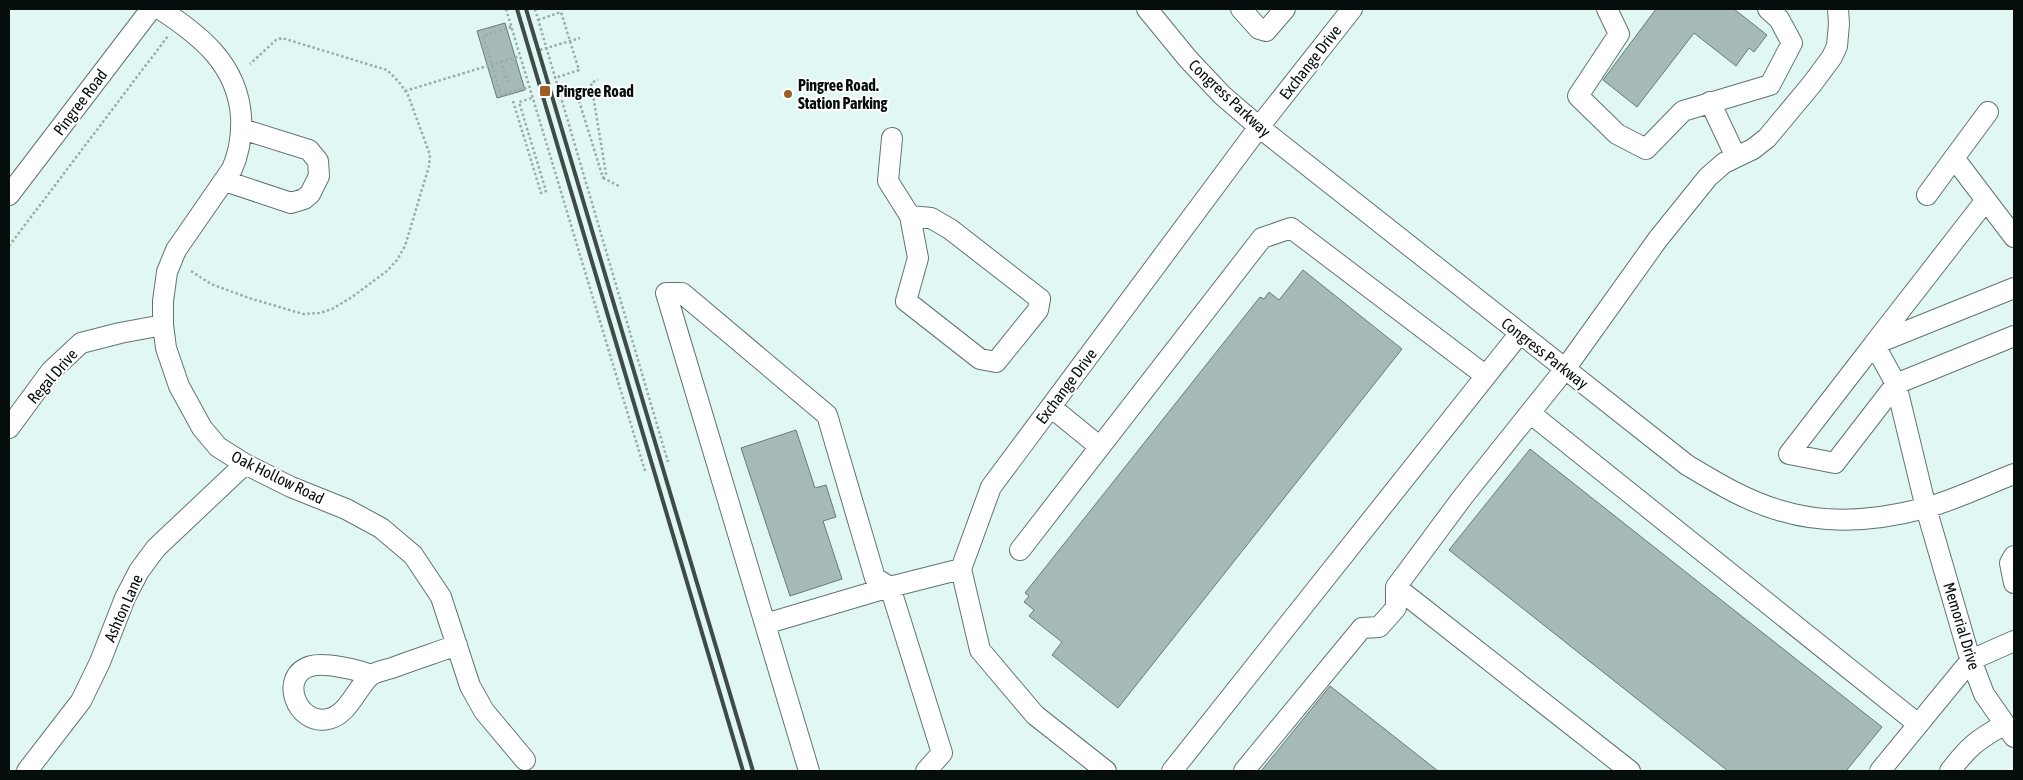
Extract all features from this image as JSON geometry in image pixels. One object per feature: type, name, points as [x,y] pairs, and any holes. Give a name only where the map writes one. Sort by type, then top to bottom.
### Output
[{"type":"street","name":"Pingree Road","points":[[9,195],[151,9]]},
{"type":"street","name":"Oak Hollow Road","points":[[160,9],[211,49],[229,73],[238,97],[242,129],[237,157],[225,182],[176,250],[170,262],[165,284],[163,325],[166,348],[180,386],[202,428],[218,446],[245,464],[291,487],[346,509],[381,528],[413,555],[441,597],[470,686],[484,712],[525,760]]},
{"type":"street","name":"Congress Parkway","points":[[1147,9],[1201,73],[1259,126],[1687,465],[1729,490],[1782,512],[1819,518],[1865,519],[1926,508],[2014,474]]},
{"type":"street","points":[[1241,9],[1259,29],[1266,31],[1285,9]]},
{"type":"street","name":"Exchange Drive","points":[[961,570],[991,487],[1259,126],[1352,9]]},
{"type":"street","points":[[1607,9],[1619,34],[1578,96],[1617,134],[1646,149],[1683,110],[1770,85],[1792,43],[1779,19],[1768,9]]},
{"type":"street","points":[[1244,771],[1362,628],[1380,627],[1396,608],[1396,587],[1462,498],[1564,369],[1602,314],[1664,232],[1708,177],[1724,163],[1753,149],[1767,138],[1812,84],[1832,57],[1838,37],[1838,9]]},
{"type":"street","points":[[1710,102],[1736,158]]},
{"type":"street","points":[[1927,195],[1988,112]]},
{"type":"street","points":[[225,182],[291,203],[304,199],[310,194],[320,176],[318,161],[309,150],[242,129]]},
{"type":"street","points":[[892,138],[888,182],[910,216],[918,258],[906,301],[980,359],[996,362],[1038,310],[1040,299],[950,229],[931,218],[910,216]]},
{"type":"street","points":[[1954,158],[2014,237]]},
{"type":"street","points":[[1986,200],[1789,454],[1835,463],[1896,384],[2014,336]]},
{"type":"street","points":[[1020,550],[1262,238],[1291,228],[1486,376]]},
{"type":"street","points":[[1874,344],[2014,288]]},
{"type":"street","points":[[809,771],[666,293],[682,292],[827,415],[875,578],[890,587],[942,753],[926,771]]},
{"type":"street","name":"Regal Drive","points":[[9,428],[52,371],[81,343],[163,325]]},
{"type":"street","points":[[1172,771],[1520,333]]},
{"type":"street","name":"Memorial Drive","points":[[1874,344],[1896,384],[1926,508],[1971,660],[1984,694],[2010,731]]},
{"type":"street","points":[[1051,407],[1100,447]]},
{"type":"street","points":[[1530,413],[1918,724]]},
{"type":"street","name":"Ashton Lane","points":[[27,771],[81,701],[138,571],[156,548],[245,464]]},
{"type":"street","points":[[2014,556],[2010,563],[2014,583]]},
{"type":"street","points":[[765,624],[890,587],[961,570],[980,650],[1035,715],[1106,771]]},
{"type":"street","points":[[1396,587],[1630,771]]},
{"type":"street","points":[[1880,771],[1971,660],[2014,641]]},
{"type":"street","points":[[372,675],[456,645]]},
{"type":"street","points":[[1950,771],[1968,748],[1978,740],[2010,731]]},
{"type":"path","points":[[506,9],[645,470]]},
{"type":"path","points":[[535,9],[668,462]]},
{"type":"path","points":[[538,20],[561,12],[571,41],[579,70],[555,78]]},
{"type":"path","points":[[9,246],[179,22]]},
{"type":"path","points":[[511,27],[484,36],[501,95],[529,87]]},
{"type":"path","points":[[191,271],[210,284],[303,314],[320,313],[332,309],[352,297],[397,260],[405,246],[430,160],[425,138],[405,91],[387,70],[287,38],[276,40],[250,64]]},
{"type":"path","points":[[540,50],[580,38]]},
{"type":"path","points":[[405,91],[520,56]]},
{"type":"path","points":[[502,61],[508,84]]},
{"type":"path","points":[[598,80],[591,83],[606,174],[603,178]]},
{"type":"path","points":[[559,92],[575,88],[603,178],[621,187]]},
{"type":"path","points":[[513,101],[541,193],[546,191],[519,102],[532,98]]},
{"type":"building","points":[[1656,9],[1734,9],[1767,35],[1754,52],[1749,48],[1736,66],[1694,33],[1637,107],[1603,80]]},
{"type":"building","name":"Pingree Road","points":[[505,23],[525,90],[497,98],[477,31]]},
{"type":"building","points":[[1303,270],[1402,349],[1118,708],[1052,655],[1062,642],[1029,616],[1034,610],[1024,602],[1029,596],[1025,593],[1260,297],[1264,299],[1269,292],[1279,300]]},
{"type":"building","points":[[796,430],[815,488],[826,485],[836,517],[823,521],[842,579],[790,596],[741,448]]},
{"type":"building","points":[[1530,449],[1882,727],[1846,771],[1728,771],[1449,550]]},
{"type":"building","points":[[1330,686],[1438,771],[1261,771]]},
{"type":"railway","points":[[517,9],[743,771]]},
{"type":"railway","points":[[526,9],[753,771]]},
{"type":"place","name":"Pingree Road","points":[[545,91]]},
{"type":"place","name":"Pingree Road. Station Parking","points":[[788,94]]}]
